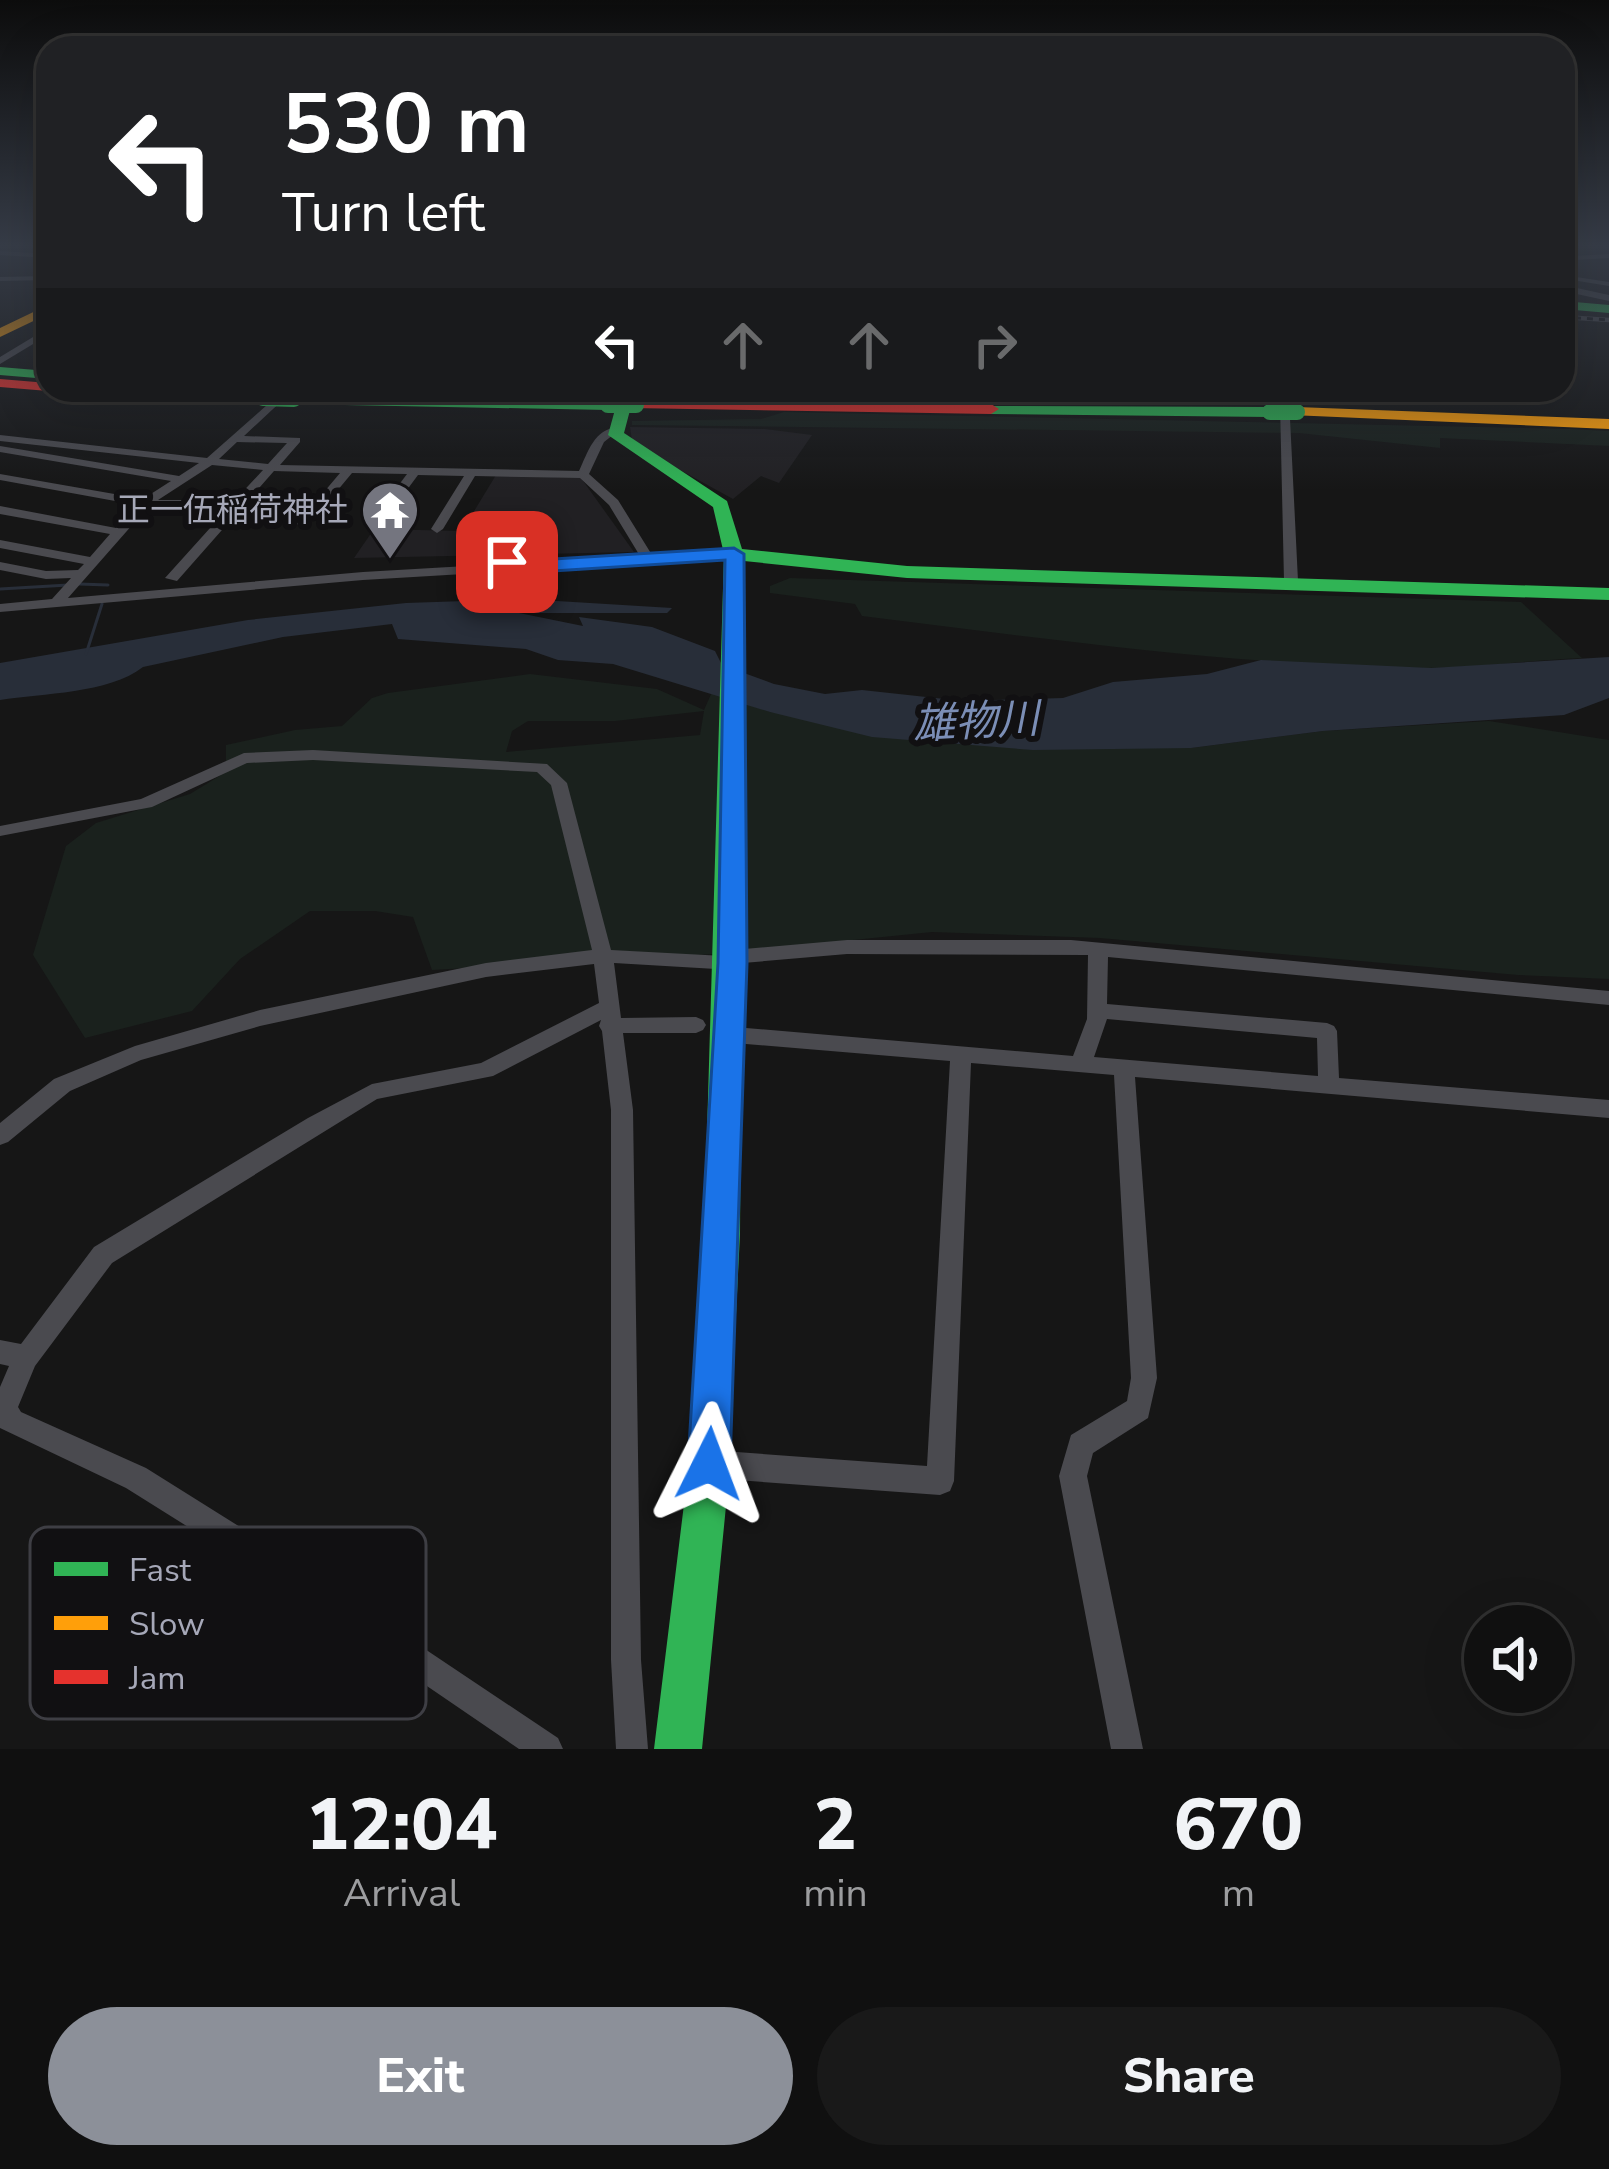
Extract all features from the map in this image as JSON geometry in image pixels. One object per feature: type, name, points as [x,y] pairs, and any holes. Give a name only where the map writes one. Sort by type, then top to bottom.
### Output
[{"type":"main road","points":[[0,371],[36,373]]},
{"type":"main road","points":[[0,383],[36,386]]},
{"type":"main road","points":[[547,402],[1284,404],[1609,424]]},
{"type":"main road","points":[[623,404],[625,444],[721,505],[734,554],[733,960],[709,1464],[678,1749]]},
{"type":"main road","points":[[734,554],[907,572],[1609,595]]},
{"type":"street","points":[[0,361],[10,341]]},
{"type":"street","points":[[70,585],[145,503],[211,461],[275,402]]},
{"type":"street","points":[[1179,402],[1284,404],[1291,581]]},
{"type":"street","points":[[583,475],[623,404]]},
{"type":"street","points":[[0,438],[272,468],[583,475],[614,503],[648,559]]},
{"type":"street","points":[[172,578],[296,440],[236,439]]},
{"type":"street","points":[[4,481],[80,445]]},
{"type":"street","points":[[0,449],[183,480]]},
{"type":"street","points":[[303,524],[349,470]]},
{"type":"street","points":[[374,526],[415,472]]},
{"type":"street","points":[[437,529],[472,473]]},
{"type":"street","points":[[4,481],[145,503],[238,505]]},
{"type":"street","points":[[0,510],[117,532]]},
{"type":"street","points":[[0,544],[70,585]]},
{"type":"street","points":[[0,608],[70,585],[734,554]]},
{"type":"street","points":[[0,566],[70,585]]},
{"type":"street","points":[[0,831],[146,802],[244,758],[336,756],[541,767],[559,783],[603,956],[622,1110],[626,1660],[632,1749]]},
{"type":"street","points":[[0,1136],[62,1085],[135,1054],[260,1018],[398,988],[486,970],[603,956],[733,960],[908,945],[1098,950],[1609,998]]},
{"type":"street","points":[[1081,1063],[1098,1011],[1098,950]]},
{"type":"street","points":[[1098,1011],[1327,1031],[1329,1084]]},
{"type":"street","points":[[214,1527],[155,1490],[11,1421],[4,1409],[13,1355],[103,1255],[372,1093],[484,1070],[609,1016],[696,1025]]},
{"type":"street","points":[[746,1036],[1609,1109]]},
{"type":"street","points":[[709,1464],[940,1481],[961,1053]]},
{"type":"street","points":[[1124,1066],[1144,1378],[1139,1409],[1081,1445],[1073,1476],[1127,1749]]},
{"type":"street","points":[[426,1667],[547,1749]]},
{"type":"shaded area","points":[[784,412],[1570,429],[1609,431],[1609,446],[1440,438],[1440,448],[1299,433],[632,425],[632,421],[761,419]]},
{"type":"shaded area","points":[[630,427],[765,429],[812,435],[779,483],[761,476],[733,499],[640,448],[632,440]]},
{"type":"shaded area","points":[[496,475],[581,478],[634,552],[354,558],[374,529],[462,531]]},
{"type":"shaded area","points":[[790,578],[1521,602],[1582,658],[1427,668],[1144,650],[862,616],[855,604],[770,593],[770,586]]},
{"type":"shaded area","points":[[530,674],[657,689],[704,710],[712,692],[770,712],[1191,748],[1323,731],[1489,721],[1609,740],[1609,979],[1100,938],[932,932],[715,954],[432,970],[413,917],[375,911],[310,911],[240,959],[192,1011],[85,1038],[33,955],[66,846],[96,823],[190,794],[226,772],[226,745],[295,730],[342,726],[372,698]],"holes":[[[704,711],[700,735],[506,752],[512,731],[528,721],[615,721]]]},
{"type":"water","name":"雄物川","points":[[524,599],[672,608],[667,613],[519,613],[583,626],[579,617],[652,627],[715,651],[722,665],[774,684],[825,694],[862,690],[963,701],[1063,698],[1113,682],[1207,674],[1261,660],[1431,668],[1609,657],[1609,698],[1564,715],[1323,731],[1191,748],[1033,750],[872,737],[770,712],[613,664],[558,660],[526,649],[398,639],[392,624],[283,637],[143,667],[112,683],[0,700],[0,663],[248,620],[406,603]]},
{"type":"waterway","points":[[79,584],[108,585]]},
{"type":"waterway","points":[[0,589],[68,585]]},
{"type":"waterway","points":[[86,654],[102,604]]},
{"type":"traffic: fast","points":[[0,371],[36,374]]},
{"type":"traffic: fast","points":[[451,402],[608,405]]},
{"type":"traffic: fast","points":[[625,402],[616,435],[721,505],[734,554],[722,1234],[706,1496],[678,1749]]},
{"type":"traffic: fast","points":[[608,405],[636,405]]},
{"type":"traffic: fast","points":[[991,409],[1270,412]]},
{"type":"traffic: fast","points":[[1270,412],[1297,412]]},
{"type":"traffic: fast","points":[[734,554],[907,572],[1609,594]]},
{"type":"traffic: slow","points":[[0,333],[9,329]]},
{"type":"traffic: slow","points":[[1297,412],[1609,424]]},
{"type":"traffic: jam","points":[[0,383],[36,386]]},
{"type":"traffic: jam","points":[[636,405],[991,409]]},
{"type":"place","name":"正一伍稲荷神社","points":[[390,561]]},
{"type":"route","points":[[507,562],[537,566],[734,554],[733,963],[709,1464]]}]
